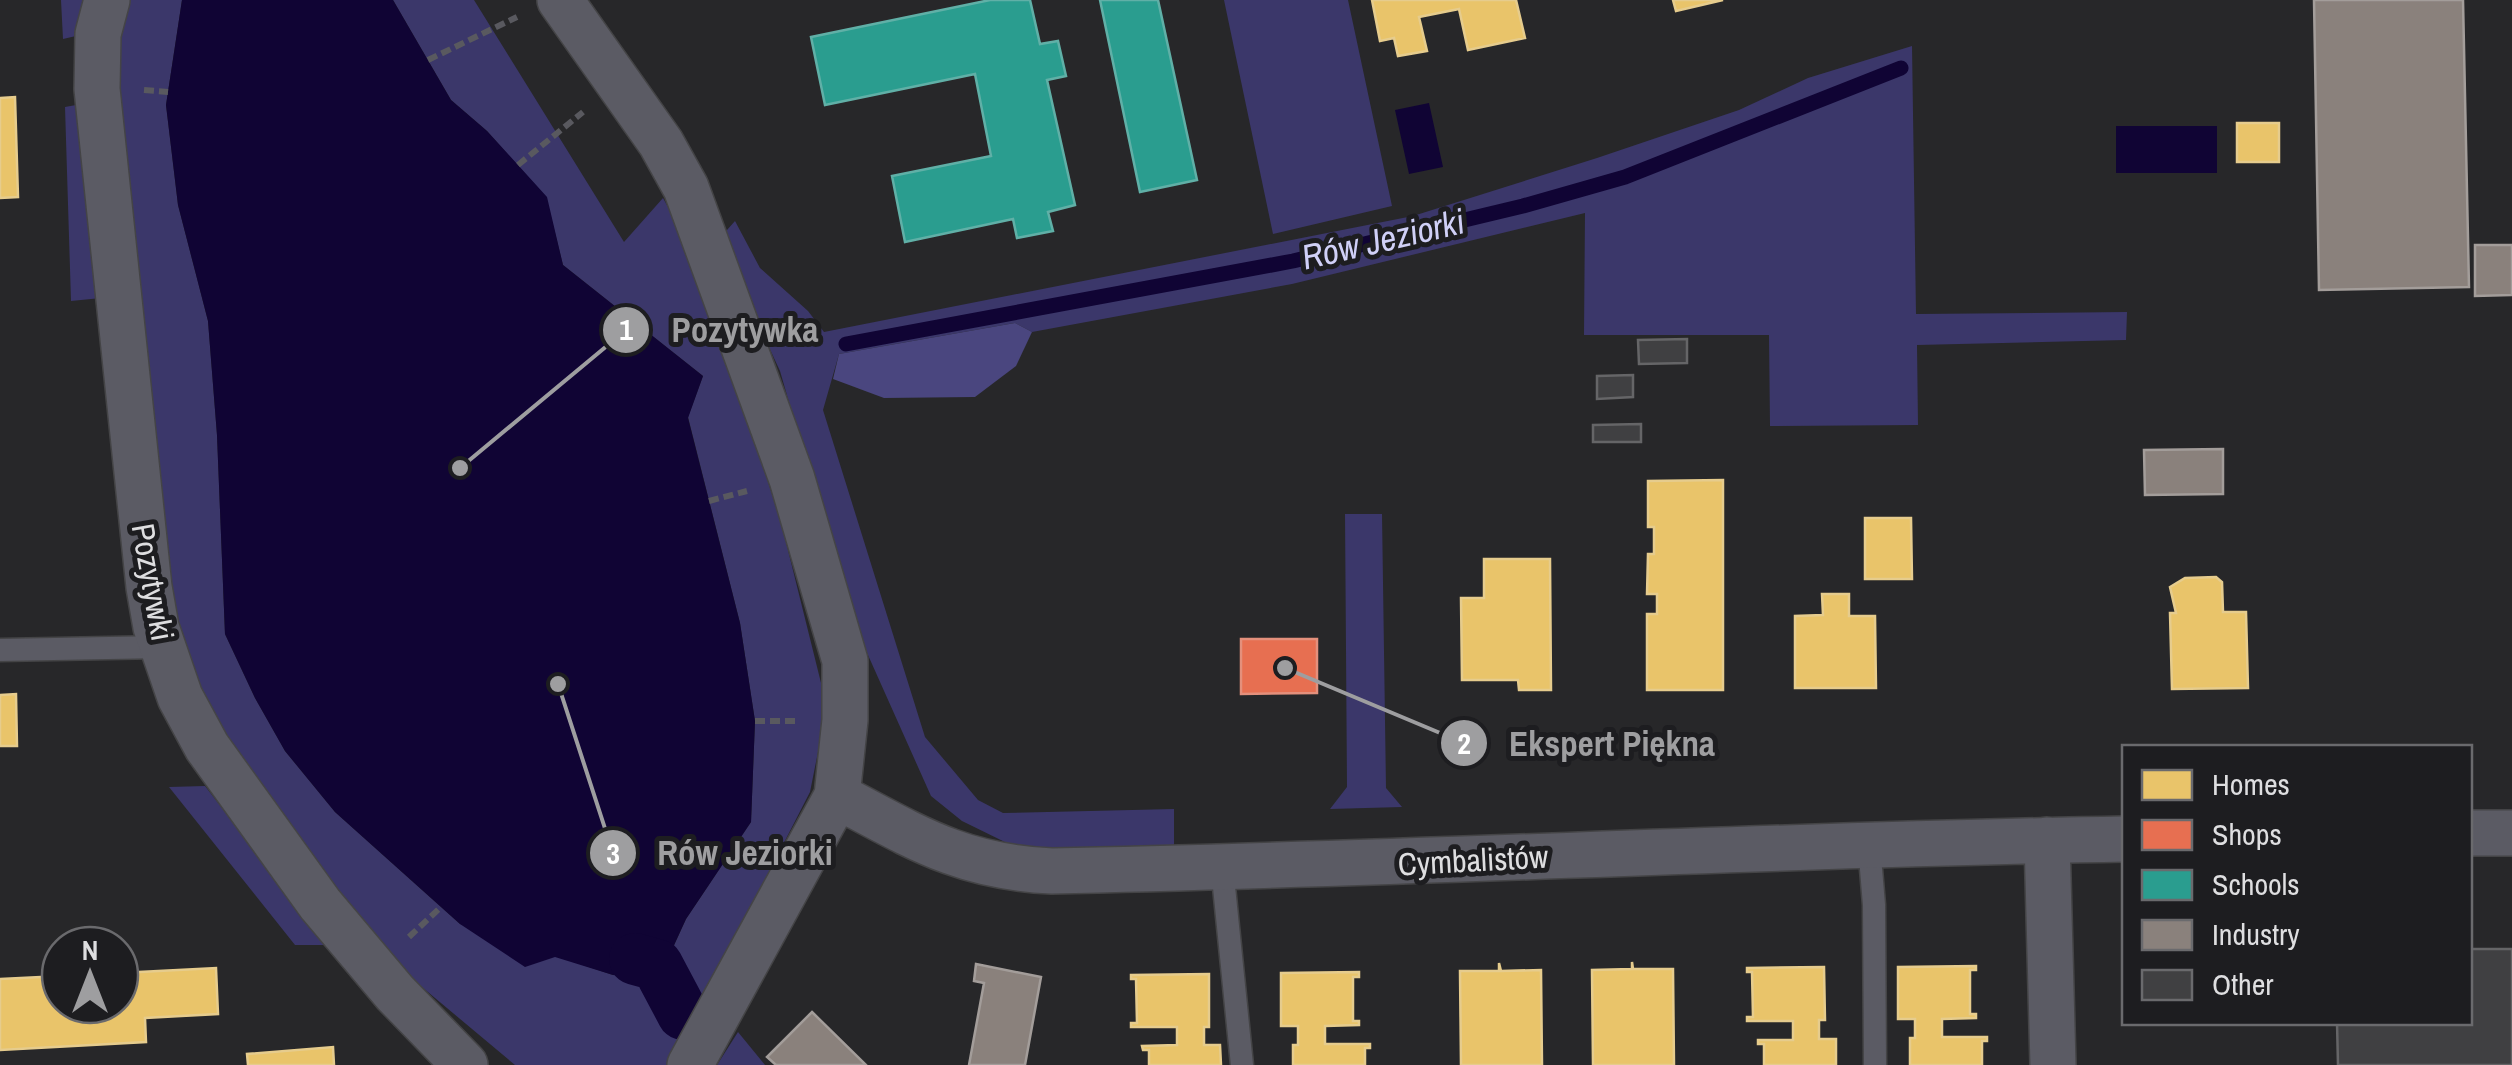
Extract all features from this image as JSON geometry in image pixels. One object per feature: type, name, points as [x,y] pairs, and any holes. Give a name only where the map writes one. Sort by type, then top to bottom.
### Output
[{"type":"street","name":"Pozytywki","points":[[106,0],[98,34],[97,89],[149,588],[180,698],[207,748],[320,904],[395,993],[465,1065]]},
{"type":"street","points":[[560,0],[661,143],[686,188],[792,479],[845,661],[845,720],[837,796],[690,1065]]},
{"type":"street","name":"Cymbalistów","points":[[837,796],[938,848],[1007,869],[1222,867],[2122,839]]},
{"type":"street","points":[[2472,834],[2512,833]]},
{"type":"street","points":[[2047,840],[2053,1065]]},
{"type":"lane","points":[[0,650],[163,647]]},
{"type":"lane","points":[[1869,845],[1874,905],[1875,1065]]},
{"type":"lane","points":[[1222,867],[1242,1065]]},
{"type":"path","points":[[428,60],[492,29]]},
{"type":"path","points":[[518,164],[556,131]]},
{"type":"path","points":[[709,501],[754,489]]},
{"type":"path","points":[[755,721],[808,720]]},
{"type":"path","points":[[402,944],[441,907]]},
{"type":"shaded area","points":[[61,0],[89,0],[76,36],[63,39]]},
{"type":"shaded area","points":[[124,0],[182,0],[166,105],[178,205],[208,321],[225,634],[255,698],[285,751],[335,812],[460,924],[613,975],[653,982],[667,973],[670,954],[686,919],[751,822],[755,721],[740,623],[688,417],[703,376],[563,265],[546,197],[487,131],[451,100],[393,0],[474,0],[624,242],[663,198],[695,256],[781,522],[827,707],[810,792],[670,1065],[515,1065],[398,967],[230,757],[167,614],[112,34]]},
{"type":"shaded area","points":[[182,0],[393,0],[451,100],[487,131],[547,197],[563,265],[703,376],[688,418],[740,623],[755,721],[751,822],[686,919],[670,954],[667,973],[674,983],[666,1000],[653,982],[641,977],[613,975],[555,957],[525,967],[460,924],[335,812],[285,751],[255,698],[225,634],[208,321],[178,205],[166,105]]},
{"type":"shaded area","points":[[1224,0],[1348,0],[1392,206],[1273,234]]},
{"type":"shaded area","points":[[1912,46],[1916,314],[2127,312],[2126,340],[1917,345],[1918,425],[1770,426],[1769,335],[1584,335],[1585,213],[1292,284],[1032,332],[1015,323],[839,354],[823,410],[925,737],[978,800],[1003,813],[1174,809],[1174,846],[1082,850],[1013,846],[962,821],[931,796],[851,617],[780,371],[719,239],[735,221],[760,268],[808,311],[824,332],[1413,216],[1739,110],[1808,78]]},
{"type":"shaded area","points":[[1429,103],[1443,167],[1409,174],[1395,110]]},
{"type":"shaded area","points":[[76,105],[85,110],[101,298],[71,301],[65,107]]},
{"type":"shaded area","points":[[2116,126],[2217,126],[2217,173],[2116,173]]},
{"type":"shaded area","points":[[1015,323],[1032,332],[1016,366],[975,397],[884,398],[833,379],[839,354]]},
{"type":"shaded area","points":[[1345,514],[1382,514],[1386,788],[1402,807],[1330,809],[1347,787]]},
{"type":"shaded area","points":[[205,786],[328,945],[295,945],[169,787]]},
{"type":"shaded area","points":[[738,1032],[765,1065],[717,1065]]},
{"type":"building: Homes","points":[[1372,0],[1516,0],[1525,38],[1468,50],[1459,9],[1419,17],[1427,51],[1398,56],[1394,38],[1380,41]]},
{"type":"building: Homes","points":[[1673,0],[1723,0],[1676,11]]},
{"type":"building: Homes","points":[[15,97],[18,197],[0,198],[0,98]]},
{"type":"building: Homes","points":[[2237,123],[2279,123],[2279,162],[2237,162]]},
{"type":"building: Homes","points":[[1723,480],[1723,690],[1647,690],[1647,614],[1657,614],[1657,594],[1647,594],[1648,554],[1654,554],[1654,527],[1648,527],[1648,481]]},
{"type":"building: Homes","points":[[1865,518],[1911,518],[1912,579],[1865,579]]},
{"type":"building: Homes","points":[[1484,559],[1550,559],[1551,690],[1519,690],[1518,680],[1462,680],[1461,598],[1484,598]]},
{"type":"building: Homes","points":[[2216,577],[2222,582],[2223,612],[2246,612],[2248,688],[2172,689],[2170,613],[2176,613],[2170,587],[2185,578]]},
{"type":"building: Homes","points":[[1822,594],[1849,594],[1849,616],[1875,616],[1876,688],[1795,688],[1795,616],[1823,615]]},
{"type":"building: Homes","points":[[16,694],[17,746],[0,746],[0,695]]},
{"type":"building: Homes","points":[[1632,962],[1633,969],[1673,969],[1674,1065],[1593,1065],[1592,970],[1632,969]]},
{"type":"building: Homes","points":[[1499,963],[1501,971],[1541,970],[1542,1065],[1461,1065],[1460,971],[1499,971]]},
{"type":"building: Homes","points":[[1976,966],[1976,970],[1970,970],[1970,1014],[1976,1014],[1976,1018],[1942,1019],[1942,1037],[1987,1037],[1987,1041],[1982,1041],[1982,1065],[1910,1065],[1915,1019],[1898,1019],[1898,967]]},
{"type":"building: Homes","points":[[1824,967],[1825,1020],[1819,1020],[1819,1039],[1836,1039],[1836,1065],[1764,1065],[1764,1044],[1758,1044],[1758,1040],[1793,1040],[1793,1021],[1747,1021],[1747,1017],[1753,1017],[1752,972],[1747,972],[1747,968]]},
{"type":"building: Homes","points":[[216,968],[218,1014],[145,1018],[146,1042],[0,1050],[0,979],[40,977],[40,1025],[140,1025],[140,972]]},
{"type":"building: Homes","points":[[1359,972],[1359,977],[1353,977],[1353,1021],[1359,1021],[1359,1025],[1325,1026],[1325,1044],[1370,1044],[1370,1048],[1365,1048],[1365,1065],[1293,1065],[1298,1026],[1281,1026],[1281,973]]},
{"type":"building: Homes","points":[[1209,974],[1209,1027],[1204,1027],[1204,1045],[1220,1045],[1221,1065],[1149,1065],[1149,1050],[1142,1046],[1177,1045],[1177,1027],[1131,1027],[1131,1023],[1137,1023],[1136,979],[1131,979],[1131,975]]},
{"type":"building: Homes","points":[[333,1047],[334,1065],[248,1065],[247,1054]]},
{"type":"building: Shops","points":[[1241,639],[1317,639],[1317,693],[1241,694]]},
{"type":"building: Schools","points":[[990,0],[1030,0],[1040,44],[1058,41],[1066,76],[1047,80],[1075,205],[1048,212],[1053,231],[1017,238],[1013,219],[905,242],[892,176],[991,156],[975,74],[825,105],[811,37]]},
{"type":"building: Schools","points":[[1100,0],[1158,0],[1197,180],[1140,192]]},
{"type":"building: Industry","points":[[2314,0],[2463,0],[2469,287],[2319,290]]},
{"type":"building: Industry","points":[[2475,245],[2512,245],[2512,295],[2475,296]]},
{"type":"building: Industry","points":[[2223,449],[2223,494],[2145,495],[2144,450]]},
{"type":"building: Industry","points":[[976,964],[1041,977],[1025,1065],[969,1065],[984,983],[974,981]]},
{"type":"building: Industry","points":[[812,1012],[866,1065],[776,1065],[767,1057]]},
{"type":"building: Other","points":[[1687,339],[1687,363],[1639,364],[1638,340]]},
{"type":"building: Other","points":[[1633,375],[1633,397],[1597,399],[1597,376]]},
{"type":"building: Other","points":[[1641,424],[1641,442],[1593,442],[1593,425]]},
{"type":"building: Other","points":[[2472,949],[2512,949],[2512,1065],[2338,1065],[2337,1025],[2472,1025]]},
{"type":"waterway","name":"Rów Jeziorki","points":[[846,344],[1293,261],[1523,206],[1625,177],[1901,68]]},
{"type":"waterway","points":[[635,959],[657,965],[683,1014]]},
{"type":"place","name":"Pozytywka","points":[[460,468]]},
{"type":"place","name":"Ekspert Piękna","points":[[1285,668]]},
{"type":"place","name":"Rów Jeziorki","points":[[558,684]]}]
